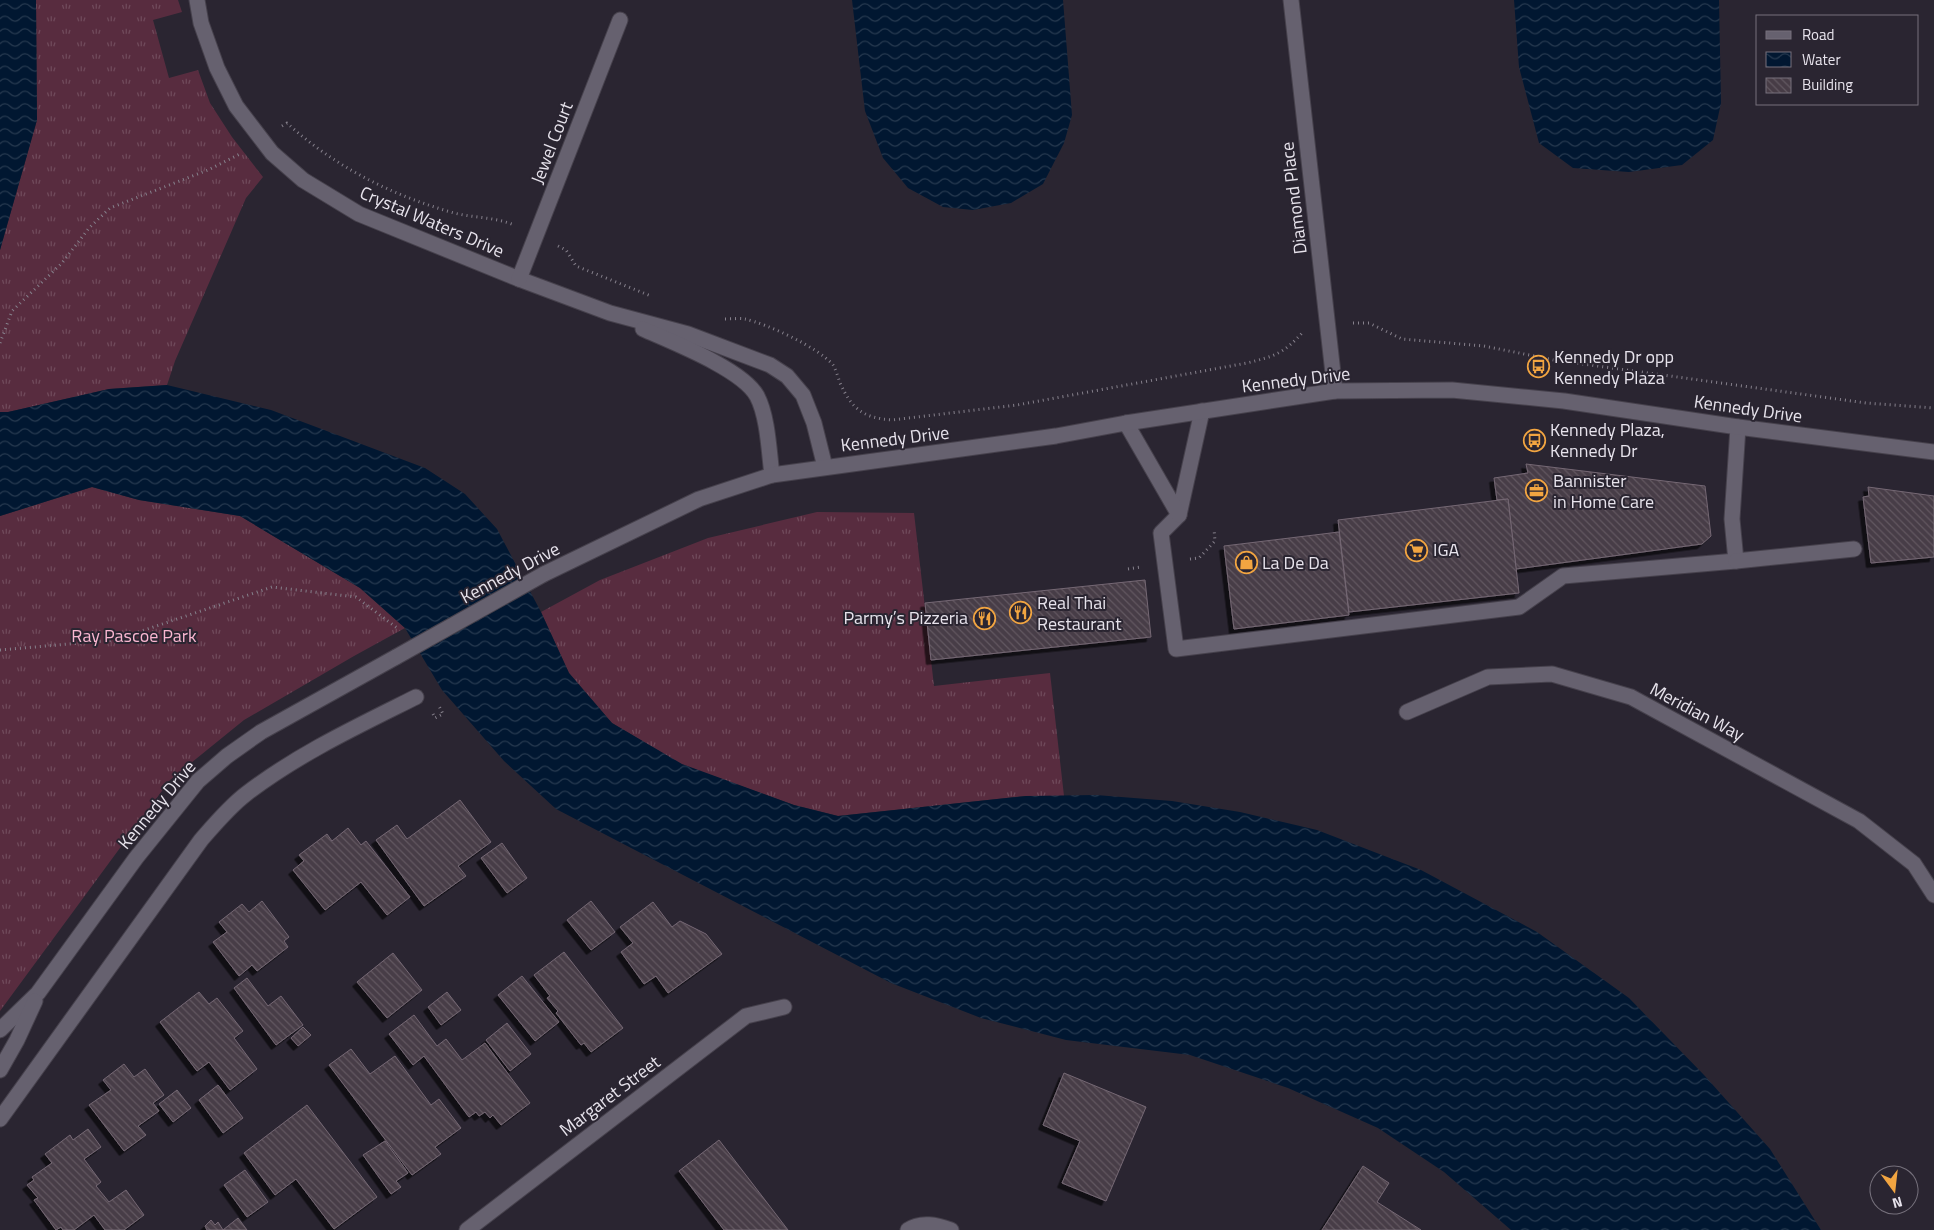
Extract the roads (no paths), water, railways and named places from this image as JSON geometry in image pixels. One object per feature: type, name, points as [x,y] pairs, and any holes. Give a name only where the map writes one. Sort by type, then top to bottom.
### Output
[{"type":"street","name":"Crystal Waters Drive","points":[[197,0],[201,23],[217,68],[236,106],[272,152],[303,180],[359,214],[519,279],[610,313],[738,375],[752,388],[758,398],[772,475]]},
{"type":"street","name":"Diamond Place","points":[[1291,0],[1335,391]]},
{"type":"street","name":"Jewel Court","points":[[519,279],[620,20]]},
{"type":"street","name":"Crystal Waters Drive","points":[[610,313],[716,343],[770,365],[787,376],[798,387],[808,405],[825,467]]},
{"type":"street","name":"Kennedy Drive","points":[[0,1030],[38,993],[136,858],[198,781],[227,756],[261,732],[544,574],[698,499],[772,475],[1056,436],[1335,391],[1452,390],[1564,402],[1934,452]]},
{"type":"street","points":[[1202,411],[1179,515],[1161,533],[1176,649],[1519,607],[1563,576],[1854,549]]},
{"type":"street","points":[[1126,424],[1179,515]]},
{"type":"street","points":[[1736,561],[1732,519],[1738,427]]},
{"type":"street","name":"Meridian Way","points":[[1406,712],[1488,677],[1552,674],[1631,697],[1859,821],[1914,864],[1934,895]]},
{"type":"street","points":[[0,1119],[201,840],[224,815],[245,795],[323,744],[416,697]]},
{"type":"street","name":"Kennedy Drive","points":[[0,1070],[17,1040],[38,993]]},
{"type":"street","name":"Margaret Street","points":[[467,1230],[746,1016],[784,1007]]},
{"type":"street","points":[[908,1230],[922,1224],[951,1230]]},
{"type":"water","points":[[0,0],[36,0],[37,120],[0,250]]},
{"type":"water","points":[[852,0],[1063,0],[1072,115],[1064,143],[1043,184],[1011,203],[973,210],[943,207],[908,188],[883,158],[865,111]]},
{"type":"water","points":[[1514,0],[1719,0],[1721,103],[1713,140],[1682,165],[1629,172],[1573,168],[1539,143],[1519,67]]},
{"type":"water","points":[[167,385],[271,410],[425,468],[465,494],[497,529],[541,612],[569,673],[612,723],[682,764],[794,805],[838,816],[1026,796],[1096,795],[1172,801],[1240,812],[1317,830],[1421,870],[1537,932],[1629,998],[1704,1075],[1770,1149],[1821,1230],[1511,1230],[1444,1172],[1378,1128],[1288,1088],[1190,1055],[1066,1040],[981,1018],[891,983],[556,809],[504,761],[442,690],[405,628],[360,588],[240,516],[139,500],[92,487],[0,516],[0,412],[8,412],[109,389]]},
{"type":"place","name":"Kennedy Dr opp Kennedy Plaza","points":[[1538,367]]},
{"type":"place","name":"Kennedy Plaza, Kennedy Dr","points":[[1534,440]]},
{"type":"place","name":"Bannister in Home Care","points":[[1537,491]]},
{"type":"place","name":"IGA","points":[[1417,550]]},
{"type":"place","name":"La De Da","points":[[1246,563]]},
{"type":"place","name":"Real Thai Restaurant","points":[[1021,613]]},
{"type":"place","name":"Parmy’s Pizzeria","points":[[984,618]]},
{"type":"park label","name":"Ray Pascoe Park","points":[[134,636]]}]
